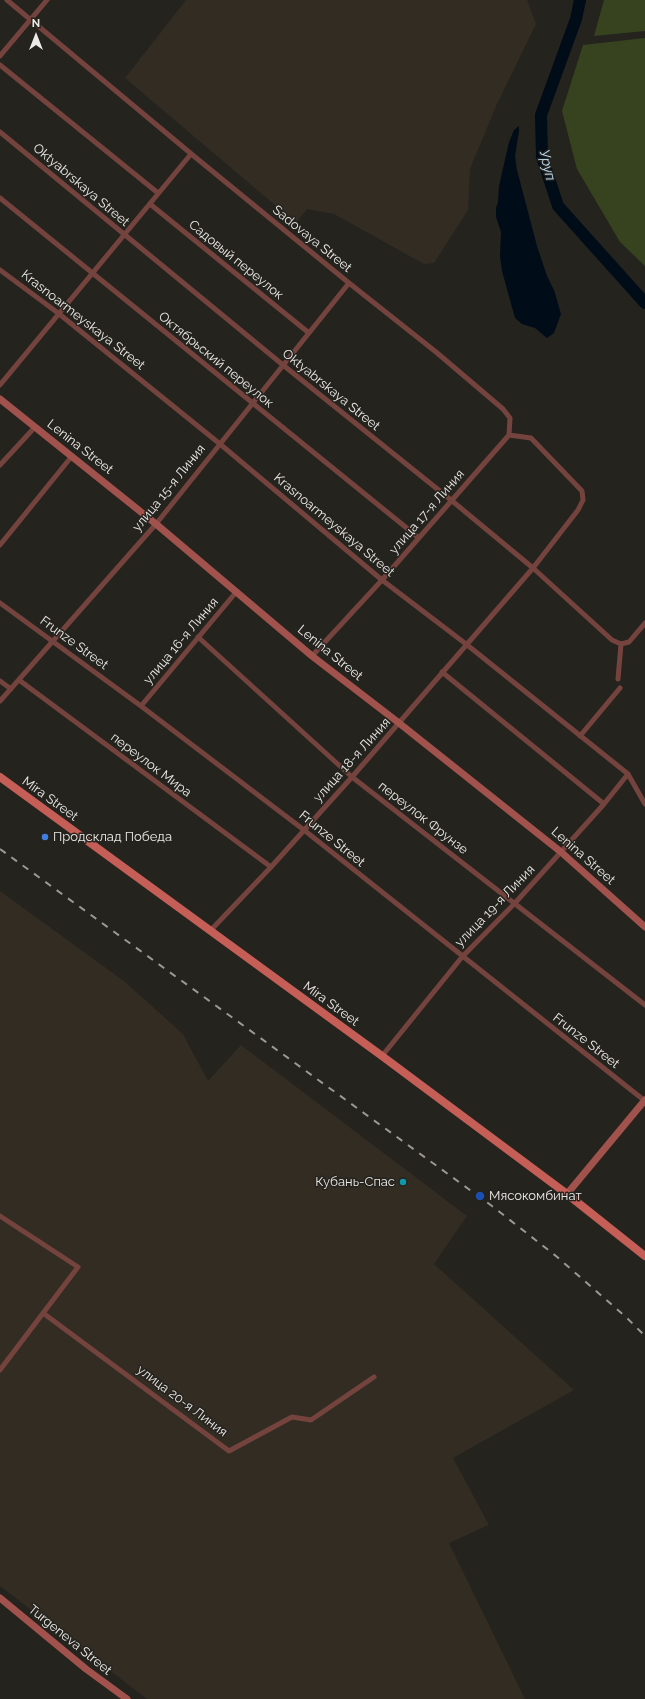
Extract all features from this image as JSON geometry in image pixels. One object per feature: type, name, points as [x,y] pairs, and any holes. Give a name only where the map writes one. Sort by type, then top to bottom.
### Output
[{"type":"main road","name":"Lenina Street","points":[[0,399],[238,591],[312,656],[399,723],[560,852],[645,926]]},
{"type":"main road","name":"Mira Street","points":[[0,776],[382,1056],[567,1194],[645,1256]]},
{"type":"main road","points":[[567,1194],[645,1101]]},
{"type":"main road","name":"Turgeneva Street","points":[[0,1598],[86,1669],[127,1699]]},
{"type":"street","name":"Sadovaya Street","points":[[7,0],[191,154],[436,352],[503,409],[510,418],[509,434]]},
{"type":"street","points":[[0,56],[47,0]]},
{"type":"street","points":[[0,65],[158,193]]},
{"type":"street","name":"Oktyabrskaya Street","points":[[0,132],[283,365],[451,500],[533,568],[612,640],[621,644]]},
{"type":"street","points":[[0,385],[191,154]]},
{"type":"street","name":"Октябрьский переулок","points":[[0,198],[419,538]]},
{"type":"street","name":"Садовый переулок","points":[[150,204],[309,333]]},
{"type":"street","name":"Krasnoarmeyskaya Street","points":[[0,270],[58,313],[220,444],[382,580],[466,644],[628,774],[645,804]]},
{"type":"street","name":"улица 15-я Линия","points":[[0,701],[52,640],[156,524],[349,283]]},
{"type":"street","points":[[0,464],[35,427]]},
{"type":"street","name":"улица 18-я Линия","points":[[210,930],[271,867],[352,777],[533,568],[578,510],[583,500],[582,491],[530,438],[509,434]]},
{"type":"street","name":"улица 17-я Линия","points":[[312,656],[382,580],[509,434]]},
{"type":"street","points":[[0,545],[72,456]]},
{"type":"street","name":"улица 16-я Линия","points":[[140,706],[238,591]]},
{"type":"street","name":"Frunze Street","points":[[0,603],[52,640],[304,830],[645,1101]]},
{"type":"street","points":[[618,679],[621,644],[629,642],[645,623]]},
{"type":"street","name":"переулок Фрунзе","points":[[198,637],[352,777],[645,1005]]},
{"type":"street","points":[[442,672],[604,804]]},
{"type":"street","name":"переулок Мира","points":[[19,680],[271,867]]},
{"type":"street","points":[[0,681],[11,689]]},
{"type":"street","points":[[580,736],[620,688]]},
{"type":"street","name":"улица 19-я Линия","points":[[382,1056],[462,957],[515,903],[604,804],[628,774]]},
{"type":"street","points":[[0,1216],[78,1267],[0,1370]]},
{"type":"street","name":"улица 20-я Линия","points":[[43,1313],[229,1451],[292,1417],[311,1420],[374,1377]]},
{"type":"shaded area","points":[[186,0],[527,0],[536,24],[496,106],[470,169],[468,210],[434,263],[424,264],[334,214],[307,209],[296,223],[125,78]]},
{"type":"shaded area","points":[[519,126],[515,156],[517,170],[537,246],[547,276],[554,290],[561,314],[554,333],[547,338],[535,328],[522,324],[515,318],[502,271],[500,256],[501,232],[496,217],[499,186],[509,142],[514,130]]},
{"type":"shaded area","points":[[0,891],[124,981],[183,1034],[208,1081],[241,1045],[467,1216],[434,1264],[574,1390],[453,1458],[489,1525],[449,1543],[525,1699],[147,1699],[0,1586]]},
{"type":"green space","points":[[604,0],[645,0],[645,31],[594,36]]},
{"type":"green space","points":[[645,38],[645,266],[620,242],[577,169],[562,111],[583,45]]},
{"type":"waterway","name":"Уруп","points":[[580,0],[576,19],[541,115],[542,157],[558,206],[645,303]]},
{"type":"railway","points":[[0,849],[492,1206],[556,1256],[627,1318],[645,1336]]},
{"type":"place","name":"Продсклад Победа","points":[[45,837]]},
{"type":"place","name":"Кубань-Спас","points":[[403,1182]]},
{"type":"place","name":"Мясокомбинат","points":[[480,1196]]}]
